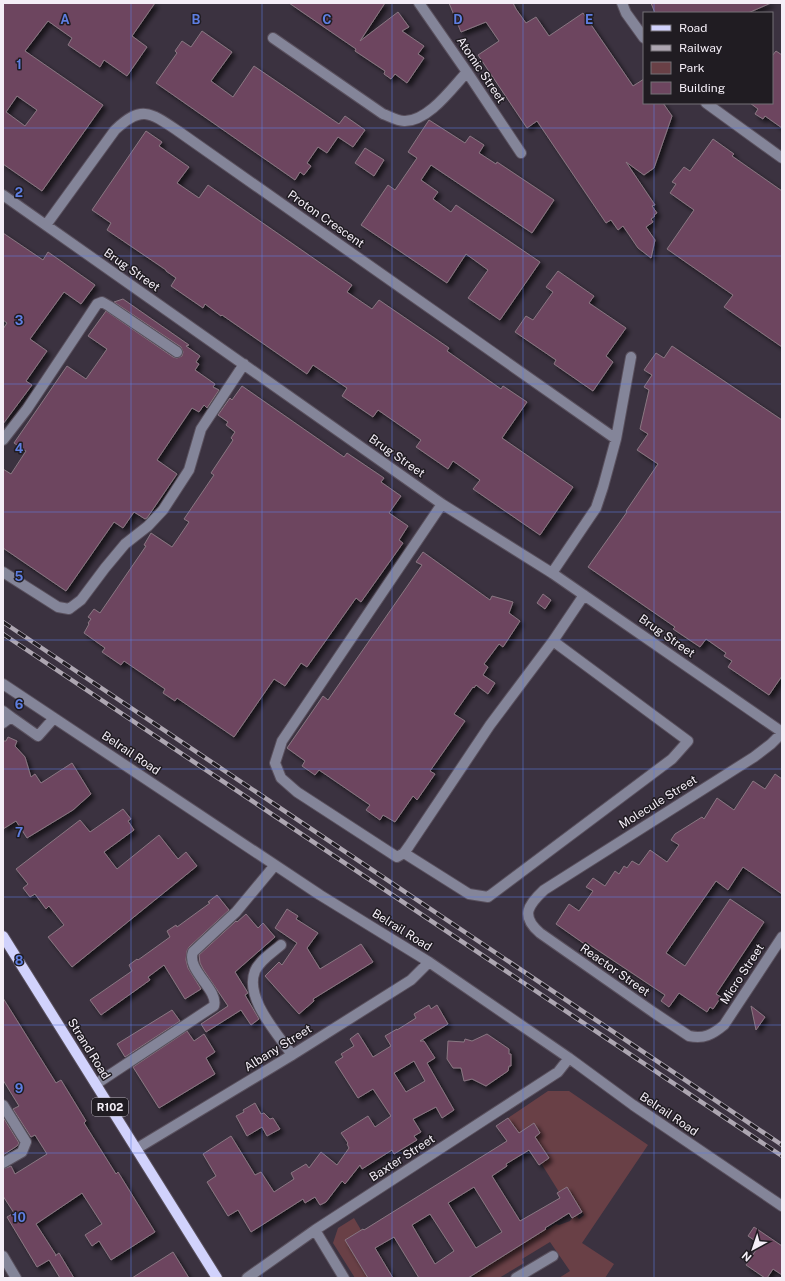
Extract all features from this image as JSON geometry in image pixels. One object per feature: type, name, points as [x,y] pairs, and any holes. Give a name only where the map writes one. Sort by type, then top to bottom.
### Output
[{"type":"main road","name":"Strand Road","points":[[3,936],[216,1278]]},
{"type":"street","name":"Atomic Street","points":[[419,3],[521,153]]},
{"type":"street","points":[[622,3],[626,13],[643,37]]},
{"type":"street","points":[[273,38],[383,114],[403,121],[415,120],[428,113],[467,72]]},
{"type":"street","points":[[707,104],[782,158]]},
{"type":"street","name":"Proton Crescent","points":[[46,225],[115,130],[132,116],[148,114],[162,120],[178,131],[616,439]]},
{"type":"street","name":"Brug Street","points":[[3,195],[442,504],[552,573],[782,732]]},
{"type":"street","points":[[3,440],[27,409],[97,304],[102,302],[109,306],[177,352]]},
{"type":"street","points":[[552,573],[596,508],[616,439],[631,357]]},
{"type":"street","points":[[3,572],[58,607],[69,609],[80,600],[125,544],[148,526],[163,510],[189,470],[201,429],[244,364]]},
{"type":"street","points":[[442,504],[282,741],[275,763],[281,778],[297,792],[397,857],[404,853],[490,725],[553,641],[584,595]]},
{"type":"street","points":[[404,853],[469,894],[488,896],[672,760],[688,741],[553,641]]},
{"type":"street","name":"Belrail Road","points":[[3,684],[320,895],[429,962],[569,1058],[633,1105],[782,1206]]},
{"type":"street","points":[[6,717],[38,736],[54,718]]},
{"type":"street","name":"Molecule Street","points":[[544,890],[754,758],[771,744],[782,732]]},
{"type":"street","points":[[96,1084],[214,1006],[214,998],[192,961],[192,952],[236,912],[275,865]]},
{"type":"street","name":"Reactor Street","points":[[544,890],[529,906],[532,927],[689,1036],[702,1038],[724,1026]]},
{"type":"street","name":"Micro Street","points":[[724,1026],[782,937]]},
{"type":"street","points":[[281,945],[255,970],[253,987],[261,1011],[292,1055]]},
{"type":"street","name":"Albany Street","points":[[136,1149],[292,1055],[411,980],[429,962]]},
{"type":"street","name":"Baxter Street","points":[[247,1278],[315,1230],[558,1072],[569,1058]]},
{"type":"street","points":[[3,1105],[26,1142],[22,1152],[3,1163]]},
{"type":"street","points":[[315,1230],[344,1278]]},
{"type":"street","points":[[3,1256],[16,1278]]},
{"type":"street","points":[[516,1278],[552,1256]]},
{"type":"green space","points":[[548,1091],[569,1091],[648,1145],[582,1243],[614,1264],[605,1278],[559,1278],[570,1271],[550,1242],[522,1259],[524,1263],[499,1278],[476,1278],[473,1275],[546,1229],[547,1230],[556,1224],[559,1225],[570,1221],[576,1215],[579,1219],[584,1215],[567,1187],[559,1192],[541,1163],[549,1158],[535,1137],[540,1133],[534,1123],[529,1126],[531,1129],[519,1137],[508,1118]]},
{"type":"green space","points":[[354,1218],[361,1230],[345,1240],[368,1278],[355,1278],[333,1243],[338,1228]]},
{"type":"building","points":[[3,3],[155,3],[132,36],[147,47],[127,76],[104,60],[100,67],[68,45],[72,38],[48,21],[25,51],[103,105],[42,191],[3,164]],"holes":[[[17,96],[37,110],[25,126],[6,112]]]},
{"type":"building","points":[[289,3],[385,3],[360,41],[398,12],[409,27],[402,31],[424,46],[418,54],[424,58],[407,83],[395,74],[391,79],[384,74],[385,71],[355,51],[356,49]]},
{"type":"building","points":[[449,3],[513,3],[526,23],[536,17],[549,36],[583,13],[633,86],[643,80],[643,104],[664,104],[672,116],[654,168],[644,175],[626,162],[655,205],[652,206],[657,213],[651,219],[653,222],[646,227],[655,240],[651,258],[638,248],[623,226],[618,230],[611,220],[606,223],[537,121],[527,128],[478,55],[499,41],[486,22],[461,32]]},
{"type":"building","points":[[651,3],[771,3],[750,12],[655,12]]},
{"type":"building","points":[[202,31],[232,52],[211,81],[233,97],[254,66],[339,124],[345,116],[365,130],[353,147],[338,137],[327,153],[318,147],[307,163],[311,166],[304,175],[300,172],[295,180],[156,83],[177,53],[175,51],[182,41],[191,47]]},
{"type":"building","points":[[776,51],[782,55],[782,128],[765,116],[763,119],[755,114],[758,109],[751,104],[773,104],[773,55]]},
{"type":"building","points":[[429,120],[465,143],[470,136],[484,145],[479,153],[496,164],[497,162],[554,200],[532,233],[431,165],[421,180],[438,192],[433,199],[451,212],[456,205],[540,262],[500,320],[468,298],[488,270],[466,254],[447,283],[361,225],[388,185],[395,190],[417,158],[408,152]]},
{"type":"building","points":[[146,131],[162,142],[159,146],[189,167],[177,183],[199,198],[208,185],[352,285],[347,292],[372,309],[379,300],[449,348],[447,351],[501,389],[503,386],[527,402],[502,438],[573,487],[540,535],[473,489],[480,480],[453,461],[448,469],[416,447],[421,440],[378,410],[373,417],[342,396],[347,388],[313,365],[307,374],[205,304],[203,308],[171,286],[176,278],[107,230],[111,223],[92,210]]},
{"type":"building","points":[[713,139],[734,154],[732,156],[782,191],[782,347],[724,307],[733,295],[667,249],[694,210],[670,193],[676,184],[672,182],[684,167],[690,171]]},
{"type":"building","points":[[365,148],[384,160],[374,176],[355,163]]},
{"type":"building","points":[[3,233],[43,260],[48,252],[95,285],[81,304],[64,292],[30,339],[47,351],[26,381],[32,385],[3,424],[3,329],[7,323],[3,320]]},
{"type":"building","points":[[558,271],[594,296],[589,303],[626,328],[606,356],[613,362],[593,391],[554,364],[556,360],[515,332],[526,316],[533,320],[553,292],[546,287]]},
{"type":"building","points":[[123,299],[189,345],[186,346],[200,356],[196,362],[199,364],[195,370],[215,384],[213,387],[219,390],[207,408],[204,405],[199,412],[192,408],[157,460],[177,474],[147,518],[145,519],[134,512],[123,528],[114,522],[66,591],[3,548],[3,469],[11,474],[26,451],[14,443],[67,366],[86,379],[107,349],[88,336],[106,311],[173,357],[177,358],[182,356],[183,352],[181,347],[114,302]]},
{"type":"building","points":[[672,346],[782,420],[782,676],[769,695],[728,667],[732,661],[724,656],[726,653],[706,639],[700,647],[673,629],[675,627],[588,567],[627,512],[626,511],[658,464],[637,450],[648,434],[640,429],[649,390],[644,387],[652,375],[644,370],[656,353],[664,358]]},
{"type":"building","points":[[242,386],[344,457],[347,453],[384,478],[381,482],[401,496],[389,513],[408,526],[399,540],[403,543],[361,602],[356,598],[307,667],[301,663],[285,686],[274,679],[234,737],[177,698],[175,701],[163,693],[165,689],[124,661],[121,665],[102,652],[105,648],[84,633],[91,619],[88,617],[94,609],[100,613],[146,546],[144,545],[151,533],[172,547],[189,522],[184,519],[214,475],[211,473],[233,440],[231,438],[235,432],[226,425],[228,422],[218,415],[230,398],[232,400]]},
{"type":"building","points":[[423,552],[490,600],[492,596],[513,602],[509,613],[520,621],[503,647],[499,644],[484,664],[488,667],[483,675],[495,683],[488,694],[476,685],[474,688],[473,687],[454,714],[465,721],[430,771],[435,774],[417,800],[413,796],[395,822],[383,815],[380,820],[366,810],[370,805],[319,770],[315,775],[302,766],[305,761],[287,748],[323,696],[328,700],[422,565],[416,562]]},
{"type":"building","points":[[543,594],[551,600],[545,609],[537,603]]},
{"type":"building","points":[[8,737],[17,741],[15,746],[25,757],[31,777],[35,774],[41,783],[72,763],[91,794],[73,810],[27,838],[16,821],[3,829],[3,741],[6,741]]},
{"type":"building","points":[[775,774],[782,779],[782,894],[743,867],[728,890],[716,881],[666,953],[685,966],[730,899],[764,922],[716,994],[721,997],[713,1009],[710,1007],[707,1012],[679,993],[669,1007],[661,1001],[665,995],[587,943],[586,945],[556,924],[569,904],[579,911],[593,891],[586,887],[593,878],[605,886],[615,871],[619,874],[624,866],[627,868],[632,861],[639,865],[650,850],[667,862],[679,845],[671,840],[675,834],[702,817],[704,819],[717,798],[734,810],[753,781],[765,789]]},
{"type":"building","points":[[123,809],[131,819],[128,821],[134,830],[104,852],[117,869],[159,835],[178,859],[186,852],[197,866],[72,967],[48,937],[64,925],[49,906],[46,909],[35,894],[30,897],[23,888],[28,884],[16,869],[80,820],[90,832]]},
{"type":"building","points":[[217,895],[229,910],[189,947],[187,951],[186,960],[188,968],[201,989],[185,999],[164,965],[148,977],[150,980],[101,1015],[90,1000],[132,971],[129,965],[170,937],[167,931],[176,925],[177,927],[210,903],[208,902]]},
{"type":"building","points":[[287,909],[298,916],[296,919],[318,933],[307,948],[320,969],[361,944],[373,962],[313,999],[314,1001],[299,1014],[265,976],[279,962],[282,965],[297,943],[275,928]]},
{"type":"building","points":[[246,914],[258,928],[263,923],[275,937],[235,972],[248,993],[245,995],[259,1019],[251,1025],[241,1010],[206,1032],[201,1024],[228,1006],[203,969],[200,963],[199,955],[236,921],[237,922]]},
{"type":"building","points":[[3,998],[56,1083],[61,1080],[86,1121],[84,1123],[116,1174],[118,1172],[155,1232],[111,1260],[99,1241],[92,1246],[85,1235],[102,1224],[82,1193],[36,1224],[56,1255],[55,1256],[59,1253],[74,1278],[60,1278],[49,1260],[37,1267],[7,1217],[14,1213],[3,1196],[3,1169],[11,1166],[15,1174],[47,1154],[35,1135],[31,1137],[13,1109],[19,1106],[3,1080]]},
{"type":"building","points":[[429,1005],[431,1009],[437,1005],[448,1024],[420,1041],[424,1041],[435,1058],[427,1063],[454,1110],[442,1118],[436,1107],[413,1119],[421,1132],[414,1136],[417,1140],[394,1154],[392,1150],[362,1169],[360,1165],[345,1184],[342,1181],[326,1202],[320,1205],[315,1197],[305,1203],[303,1199],[251,1232],[238,1210],[228,1216],[207,1182],[216,1176],[203,1154],[231,1136],[255,1175],[261,1172],[274,1192],[294,1179],[291,1173],[306,1164],[309,1168],[321,1152],[337,1165],[349,1148],[348,1143],[341,1133],[368,1116],[375,1127],[391,1116],[373,1089],[358,1098],[335,1062],[343,1057],[341,1054],[354,1046],[350,1039],[358,1033],[373,1057],[391,1046],[385,1036],[416,1018],[414,1014]],"holes":[[[414,1061],[425,1081],[406,1092],[394,1073]]]},
{"type":"building","points":[[751,1006],[765,1017],[756,1030]]},
{"type":"building","points":[[172,1010],[180,1021],[125,1057],[117,1044]]},
{"type":"building","points":[[187,1031],[194,1041],[204,1034],[215,1052],[206,1058],[215,1074],[159,1108],[133,1067]]},
{"type":"building","points":[[487,1034],[509,1049],[509,1054],[511,1054],[511,1066],[509,1066],[508,1071],[486,1086],[472,1079],[464,1081],[461,1068],[453,1068],[447,1059],[448,1041],[464,1042],[465,1039],[472,1041]]},
{"type":"building","points":[[255,1103],[261,1114],[264,1113],[270,1119],[273,1118],[280,1129],[267,1136],[262,1127],[247,1136],[236,1116],[244,1112],[243,1110]]},
{"type":"building","points":[[3,1117],[19,1143],[3,1155]]},
{"type":"building","points":[[508,1118],[519,1133],[534,1123],[540,1133],[535,1137],[549,1158],[539,1165],[529,1150],[506,1164],[507,1166],[492,1176],[520,1221],[560,1198],[557,1193],[567,1187],[582,1212],[572,1218],[569,1213],[468,1278],[419,1278],[394,1237],[375,1248],[393,1278],[368,1278],[345,1240],[363,1229],[364,1230],[507,1141],[496,1126]],"holes":[[[474,1187],[502,1232],[476,1248],[448,1203]],[[430,1214],[454,1251],[435,1264],[412,1225]]]},
{"type":"building","points":[[754,1227],[782,1246],[782,1275],[773,1269],[767,1278],[765,1278],[746,1265],[760,1244],[748,1236]]},
{"type":"building","points":[[173,1252],[189,1278],[132,1278]]},
{"type":"railway","points":[[3,622],[782,1145]]},
{"type":"railway","points":[[3,634],[782,1156]]}]
